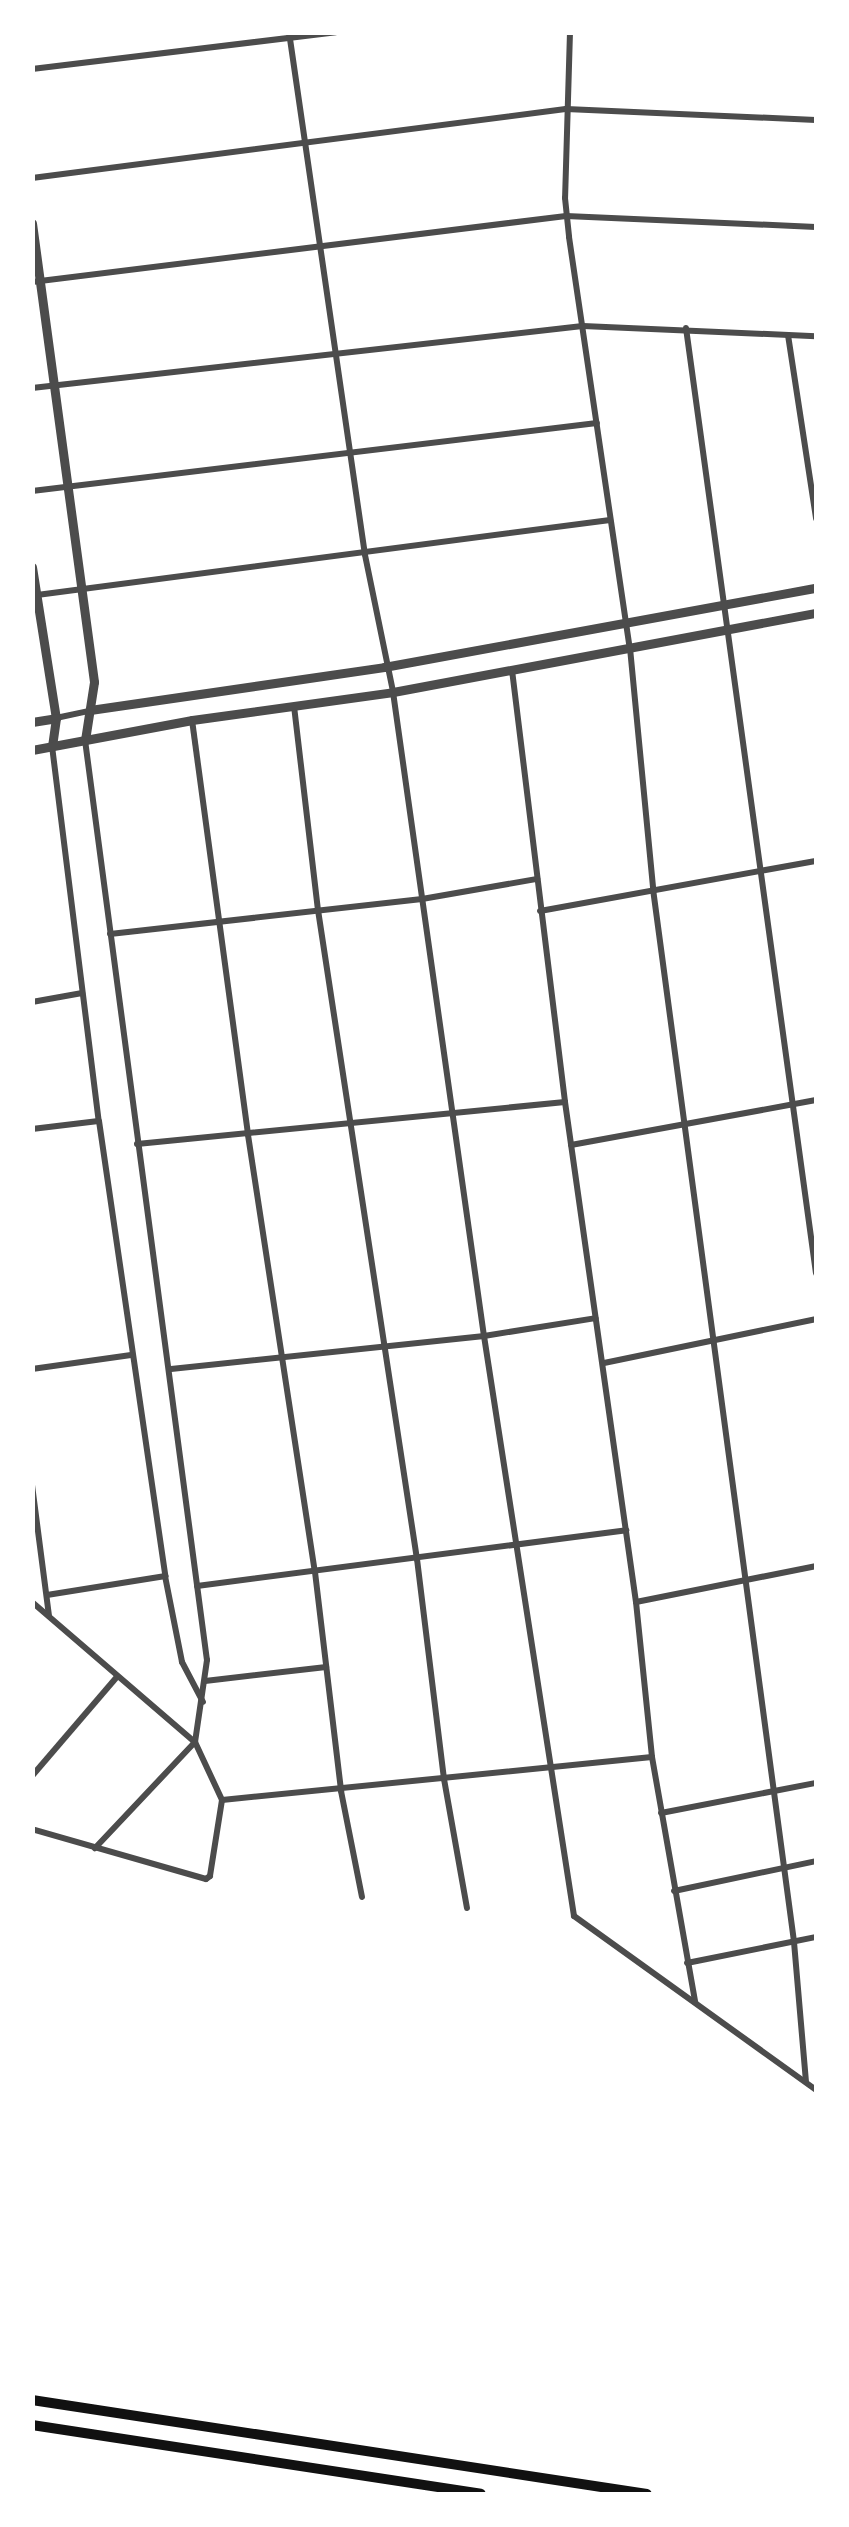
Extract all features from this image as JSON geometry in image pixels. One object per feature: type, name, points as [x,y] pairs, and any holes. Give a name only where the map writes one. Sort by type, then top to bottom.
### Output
[{"type":"main road","points":[[32,2400],[647,2494]]},
{"type":"main road","points":[[32,2425],[481,2494]]},
{"type":"street","points":[[32,70],[336,32]]},
{"type":"street","points":[[570,32],[566,216],[630,648],[653,889],[794,1942],[806,2082]]},
{"type":"street","points":[[290,36],[365,555],[384,667],[393,692],[484,1336],[574,1916],[816,2090]]},
{"type":"street","points":[[32,178],[566,109],[816,120]]},
{"type":"street","points":[[36,282],[566,216],[816,228]]},
{"type":"street","points":[[32,224],[36,282],[54,385],[94,682],[85,740],[207,1660],[196,1742],[95,1848]]},
{"type":"street","points":[[32,388],[583,326],[816,336]]},
{"type":"street","points":[[686,328],[796,1104],[816,1273]]},
{"type":"street","points":[[788,335],[816,520]]},
{"type":"street","points":[[32,491],[597,423]]},
{"type":"street","points":[[36,600],[82,589],[610,520]]},
{"type":"street","points":[[32,568],[56,718],[52,746],[131,1354],[182,1662],[203,1703]]},
{"type":"street","points":[[32,722],[384,667],[816,588]]},
{"type":"street","points":[[32,750],[192,720],[393,692],[816,614]]},
{"type":"street","points":[[512,670],[565,1102],[636,1602],[652,1757],[695,2004]]},
{"type":"street","points":[[294,706],[318,910],[416,1559],[444,1779],[467,1908]]},
{"type":"street","points":[[192,720],[248,1135],[315,1572],[341,1791],[362,1897]]},
{"type":"street","points":[[540,911],[816,861]]},
{"type":"street","points":[[110,934],[422,899],[536,879]]},
{"type":"street","points":[[32,1002],[82,993]]},
{"type":"street","points":[[572,1145],[816,1100]]},
{"type":"street","points":[[137,1144],[565,1102]]},
{"type":"street","points":[[32,1129],[99,1121]]},
{"type":"street","points":[[170,1369],[484,1336],[596,1318]]},
{"type":"street","points":[[604,1363],[816,1319]]},
{"type":"street","points":[[32,1369],[131,1354]]},
{"type":"street","points":[[32,1485],[49,1617]]},
{"type":"street","points":[[197,1586],[626,1530]]},
{"type":"street","points":[[636,1602],[816,1566]]},
{"type":"street","points":[[47,1595],[166,1576]]},
{"type":"street","points":[[32,1829],[198,1878],[210,1876],[222,1800],[196,1742],[34,1608]]},
{"type":"street","points":[[205,1682],[326,1668]]},
{"type":"street","points":[[32,1776],[117,1677]]},
{"type":"street","points":[[222,1800],[652,1757]]},
{"type":"street","points":[[661,1814],[816,1783]]},
{"type":"street","points":[[674,1891],[816,1861]]},
{"type":"street","points":[[687,1963],[816,1937]]}]
